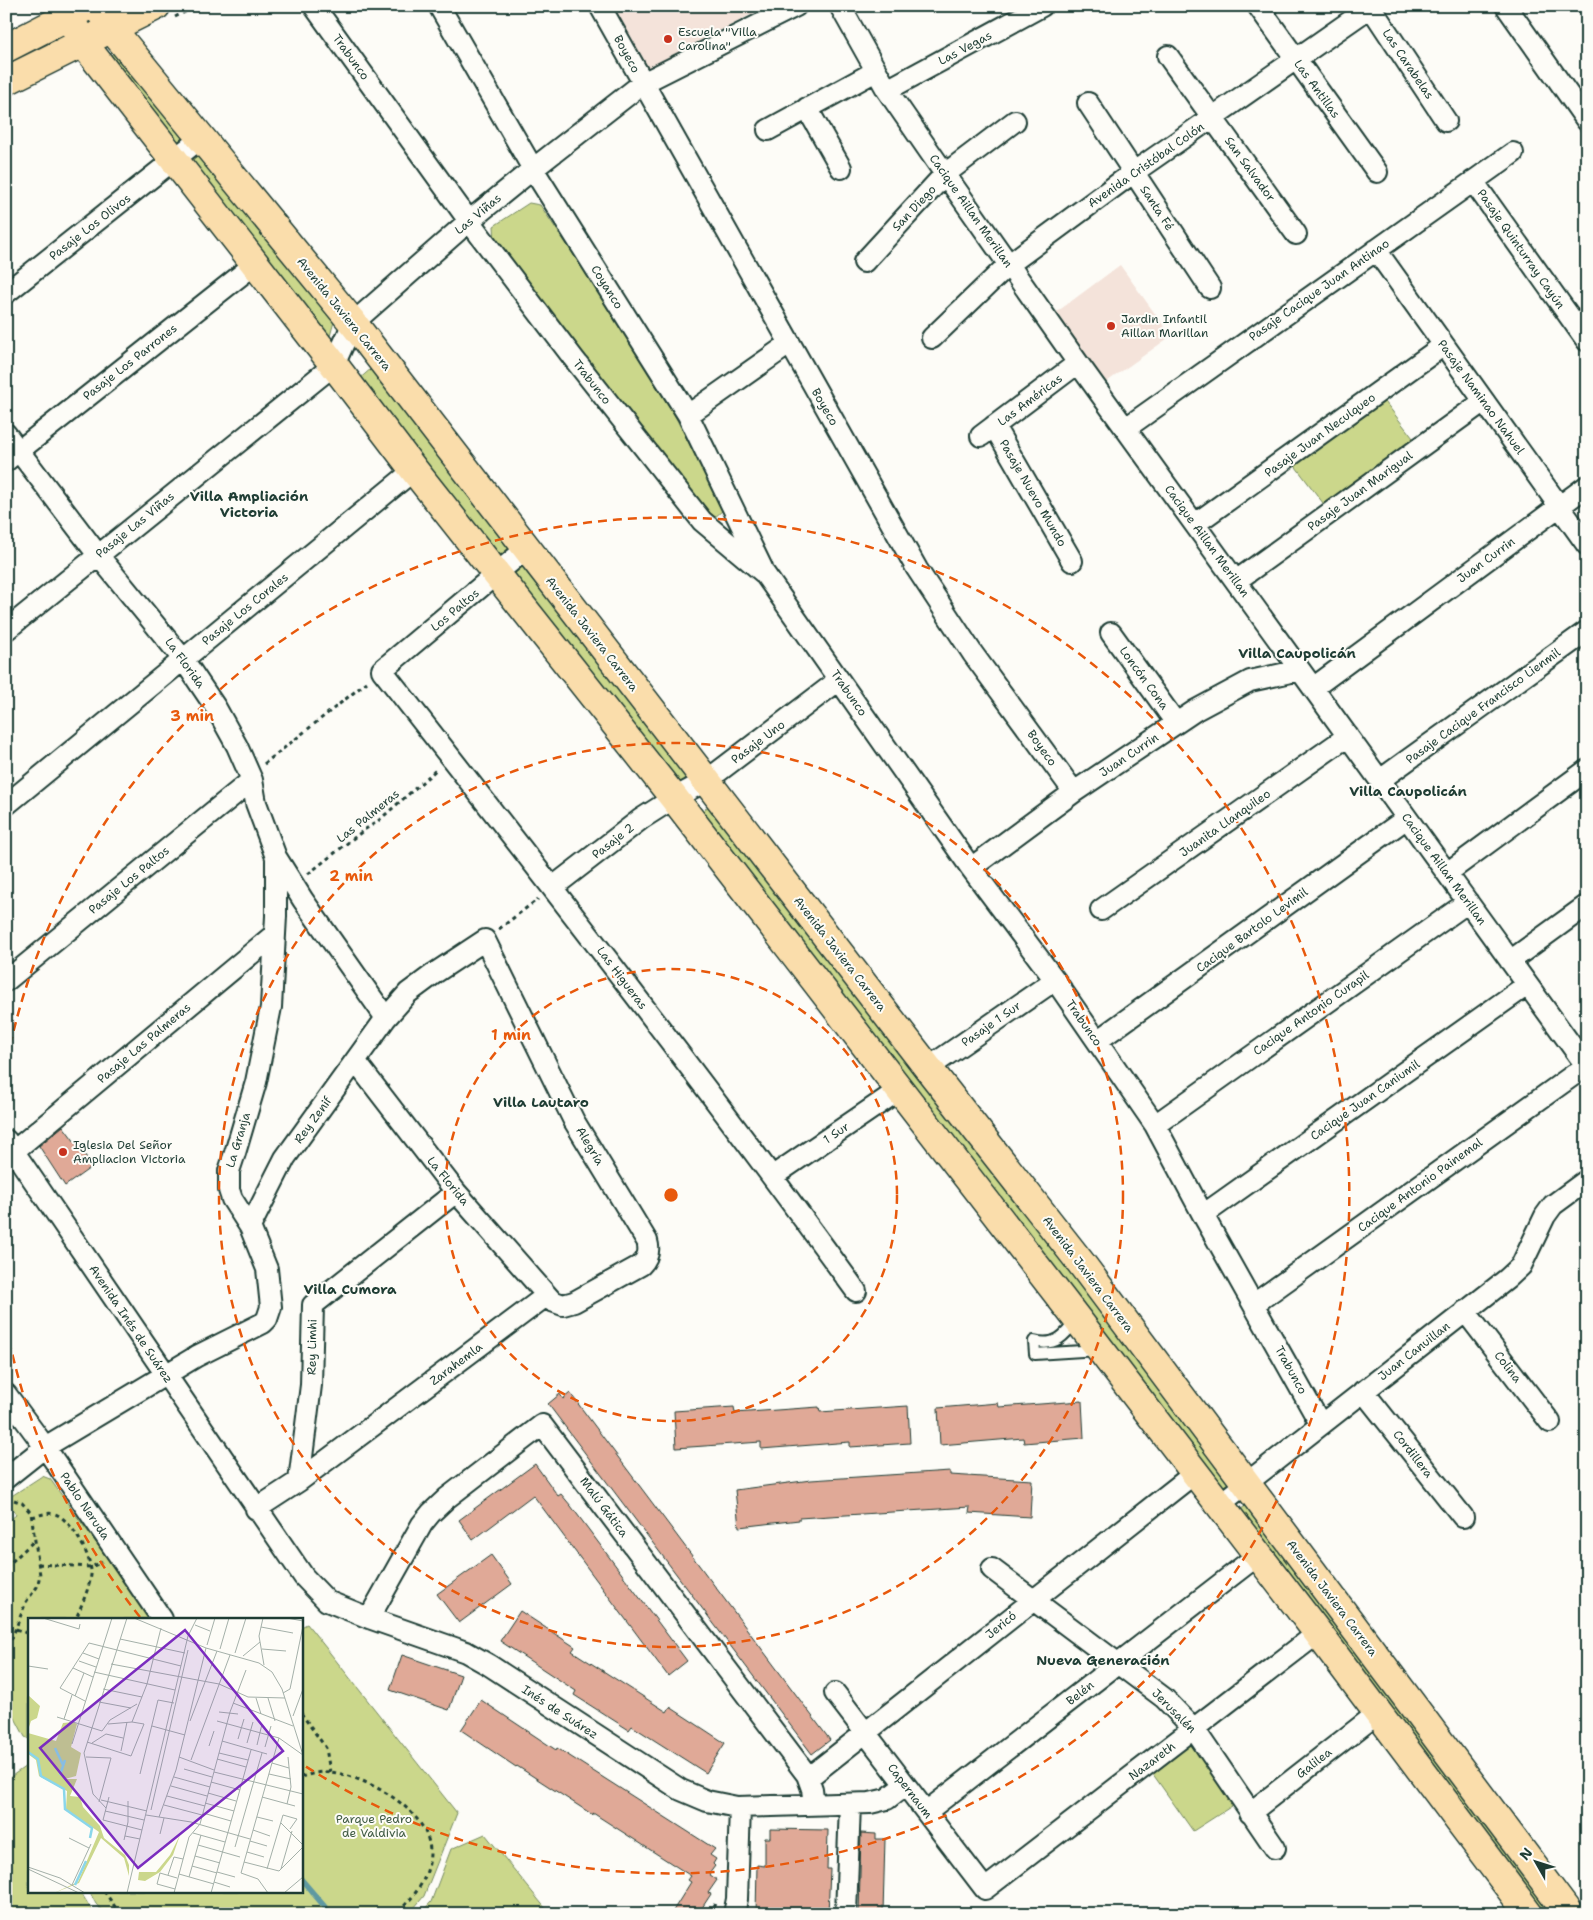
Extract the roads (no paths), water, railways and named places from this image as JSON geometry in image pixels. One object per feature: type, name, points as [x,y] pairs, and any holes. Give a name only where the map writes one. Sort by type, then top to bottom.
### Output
[{"type":"main road","points":[[6,82],[82,43],[104,17],[156,6]]},
{"type":"main road","points":[[6,48],[73,9],[82,43],[414,470],[674,798],[1077,1319],[1258,1554],[1529,1914]]},
{"type":"main road","name":"Avenida Javiera Carrera","points":[[104,17],[353,323],[928,1068],[1081,1263],[1569,1914]]},
{"type":"street","name":"Trabunco","points":[[314,6],[468,221],[702,521],[764,573],[971,868],[1055,980],[1155,1125],[1203,1215],[1321,1425]]},
{"type":"street","name":"Coyanco","points":[[439,6],[533,169],[688,415],[764,573]]},
{"type":"street","name":"Boyeco","points":[[600,6],[917,569],[972,654],[1074,792]]},
{"type":"street","name":"Las Viñas","points":[[334,365],[353,323],[468,221],[643,83],[796,6]]},
{"type":"street","name":"Cacique Aillan Merillan","points":[[840,6],[887,90],[1008,265],[1527,985],[1580,1044],[1586,1067]]},
{"type":"street","name":"Las Vegas","points":[[887,90],[1042,6]]},
{"type":"street","name":"Las Antillas","points":[[1258,6],[1377,172]]},
{"type":"street","name":"Avenida Cristóbal Colón","points":[[932,338],[1008,265],[1134,172],[1371,6]]},
{"type":"street","name":"Las Carabelas","points":[[1371,6],[1446,121]]},
{"type":"street","points":[[1506,6],[1587,121]]},
{"type":"street","name":"San Salvador","points":[[1168,56],[1296,234]]},
{"type":"street","points":[[768,130],[876,71]]},
{"type":"street","name":"Santa Fé","points":[[1088,102],[1210,288]]},
{"type":"street","points":[[807,108],[841,168]]},
{"type":"street","name":"San Diego","points":[[864,262],[945,174],[1015,121]]},
{"type":"street","name":"Pasaje Los Olivos","points":[[6,293],[201,138]]},
{"type":"street","name":"Pasaje Cacique Juan Antinao","points":[[1126,428],[1513,153]]},
{"type":"street","name":"Pasaje Quinturray Cayún","points":[[1474,181],[1587,342]]},
{"type":"street","name":"Pasaje Naminao Nahuel","points":[[1376,250],[1587,545]]},
{"type":"street","name":"Pasaje Los Parrones","points":[[12,456],[255,264]]},
{"type":"street","points":[[688,415],[789,344]]},
{"type":"street","name":"Pasaje Juan Neculqueo","points":[[1195,524],[1444,345]]},
{"type":"street","name":"Las Américas","points":[[987,431],[1078,363]]},
{"type":"street","name":"Pasaje Las Viñas","points":[[6,630],[334,365]]},
{"type":"street","name":"Pasaje Juan Marigual","points":[[1236,581],[1484,401]]},
{"type":"street","name":"Pasaje Nuevo Mundo","points":[[987,431],[1072,561]]},
{"type":"street","name":"La Florida","points":[[6,434],[12,456],[98,555],[183,659],[237,746],[252,780],[256,803],[276,857],[303,900],[386,1018]]},
{"type":"street","name":"Pasaje Los Corales","points":[[6,805],[414,470]]},
{"type":"street","name":"Juan Currin","points":[[1313,688],[1587,486]]},
{"type":"street","name":"Los Paltos","points":[[382,670],[527,548]]},
{"type":"street","name":"Pasaje Cacique Francisco Lienmil","points":[[1380,780],[1587,631]]},
{"type":"street","name":"Loncón Cona","points":[[1111,633],[1176,723]]},
{"type":"street","name":"Las Higueras","points":[[382,670],[553,887],[773,1176],[856,1291]]},
{"type":"street","name":"Juan Currin","points":[[971,868],[1074,792],[1196,710],[1250,681],[1300,670]]},
{"type":"street","name":"Pasaje Uno","points":[[674,798],[706,781],[839,680]]},
{"type":"street","name":"Juanita Llanquileo","points":[[1101,910],[1348,736]]},
{"type":"street","points":[[1447,873],[1587,770]]},
{"type":"street","name":"Pasaje Los Paltos","points":[[6,981],[252,780]]},
{"type":"street","name":"Pasaje 2","points":[[553,887],[641,819],[674,798]]},
{"type":"street","name":"Cacique Bartolo Levimil","points":[[1097,1041],[1408,818]]},
{"type":"street","name":"La Granja","points":[[6,1478],[45,1447],[166,1376],[196,1356],[267,1319],[271,1307],[267,1269],[250,1227],[232,1200],[228,1180],[231,1162],[256,1082],[271,1007],[275,934],[276,857]]},
{"type":"street","name":"Cacique Antonio Curapil","points":[[1155,1125],[1468,902]]},
{"type":"street","points":[[1510,961],[1587,905]]},
{"type":"street","name":"Pasaje Las Palmeras","points":[[10,1146],[275,934]]},
{"type":"street","name":"Alegría","points":[[386,1018],[408,994],[435,973],[485,940],[574,1121],[648,1241],[648,1254],[641,1265],[574,1302],[558,1304],[546,1296]]},
{"type":"street","name":"Pasaje 1 Sur","points":[[928,1068],[1055,980]]},
{"type":"street","name":"Cacique Juan Caniumil","points":[[1203,1215],[1527,985]]},
{"type":"street","name":"Rey Zenif","points":[[250,1227],[285,1158],[386,1018]]},
{"type":"street","name":"La Florida","points":[[356,1062],[456,1192],[546,1296]]},
{"type":"street","name":"Cacique Antonio Painemal","points":[[1254,1304],[1586,1067]]},
{"type":"street","name":"1 Sur","points":[[773,1176],[899,1090]]},
{"type":"street","name":"Avenida Inés de Suárez","points":[[10,1146],[256,1509]]},
{"type":"street","name":"Juan Canuillan","points":[[1220,1504],[1521,1266],[1545,1216],[1553,1204],[1587,1180]]},
{"type":"street","name":"Rey Limhi","points":[[299,1481],[311,1385],[313,1304],[456,1192]]},
{"type":"street","name":"Zarahemla","points":[[256,1509],[299,1481],[546,1296]]},
{"type":"street","name":"Colina","points":[[1465,1311],[1550,1422]]},
{"type":"street","name":"Cordillera","points":[[1363,1391],[1463,1517]]},
{"type":"street","name":"Pablo Neruda","points":[[6,1394],[45,1447],[161,1618]]},
{"type":"street","name":"Malú Gática","points":[[369,1618],[422,1524],[431,1513],[447,1498],[542,1425],[808,1778],[812,1788],[814,1805]]},
{"type":"street","name":"Jericó","points":[[808,1778],[1195,1473]]},
{"type":"street","name":"Inés de Suárez","points":[[256,1509],[304,1577],[327,1601],[466,1652],[681,1790],[707,1801],[740,1807],[879,1802],[887,1799],[905,1785]]},
{"type":"street","name":"Belén","points":[[926,1812],[1258,1554]]},
{"type":"street","name":"Jerusalén","points":[[992,1569],[1164,1698],[1194,1728],[1275,1848]]},
{"type":"street","name":"Nazareth","points":[[985,1889],[1318,1633]]},
{"type":"street","name":"Capernaum","points":[[835,1694],[985,1889]]},
{"type":"street","name":"Galilea","points":[[1250,1813],[1378,1713]]},
{"type":"street","points":[[846,1914],[850,1804]]},
{"type":"street","points":[[734,1914],[737,1899],[740,1807]]},
{"type":"lane","points":[[1077,1319],[1066,1335],[1058,1340],[1050,1343],[1034,1341],[1036,1354],[1099,1350]]},
{"type":"waterway","points":[[302,1880],[331,1914]]},
{"type":"place","name":"Escuela \"Villa Carolina\"","points":[[668,39]]},
{"type":"place","name":"Jardin Infantil Aillan Marillan","points":[[1111,326]]},
{"type":"place","name":"Iglesia Del Señor Ampliacion Victoria","points":[[63,1152]]},
{"type":"district","name":"Villa Ampliación Victoria","points":[[249,504]]},
{"type":"district","name":"Villa Caupolicán","points":[[1297,653]]},
{"type":"district","name":"Villa Caupolicán","points":[[1408,791]]},
{"type":"district","name":"Villa Lautaro","points":[[541,1102]]},
{"type":"district","name":"Villa Cumora","points":[[350,1289]]},
{"type":"district","name":"Nueva Generación","points":[[1103,1660]]},
{"type":"park label","name":"Parque Pedro de Valdivia","points":[[374,1826]]}]
